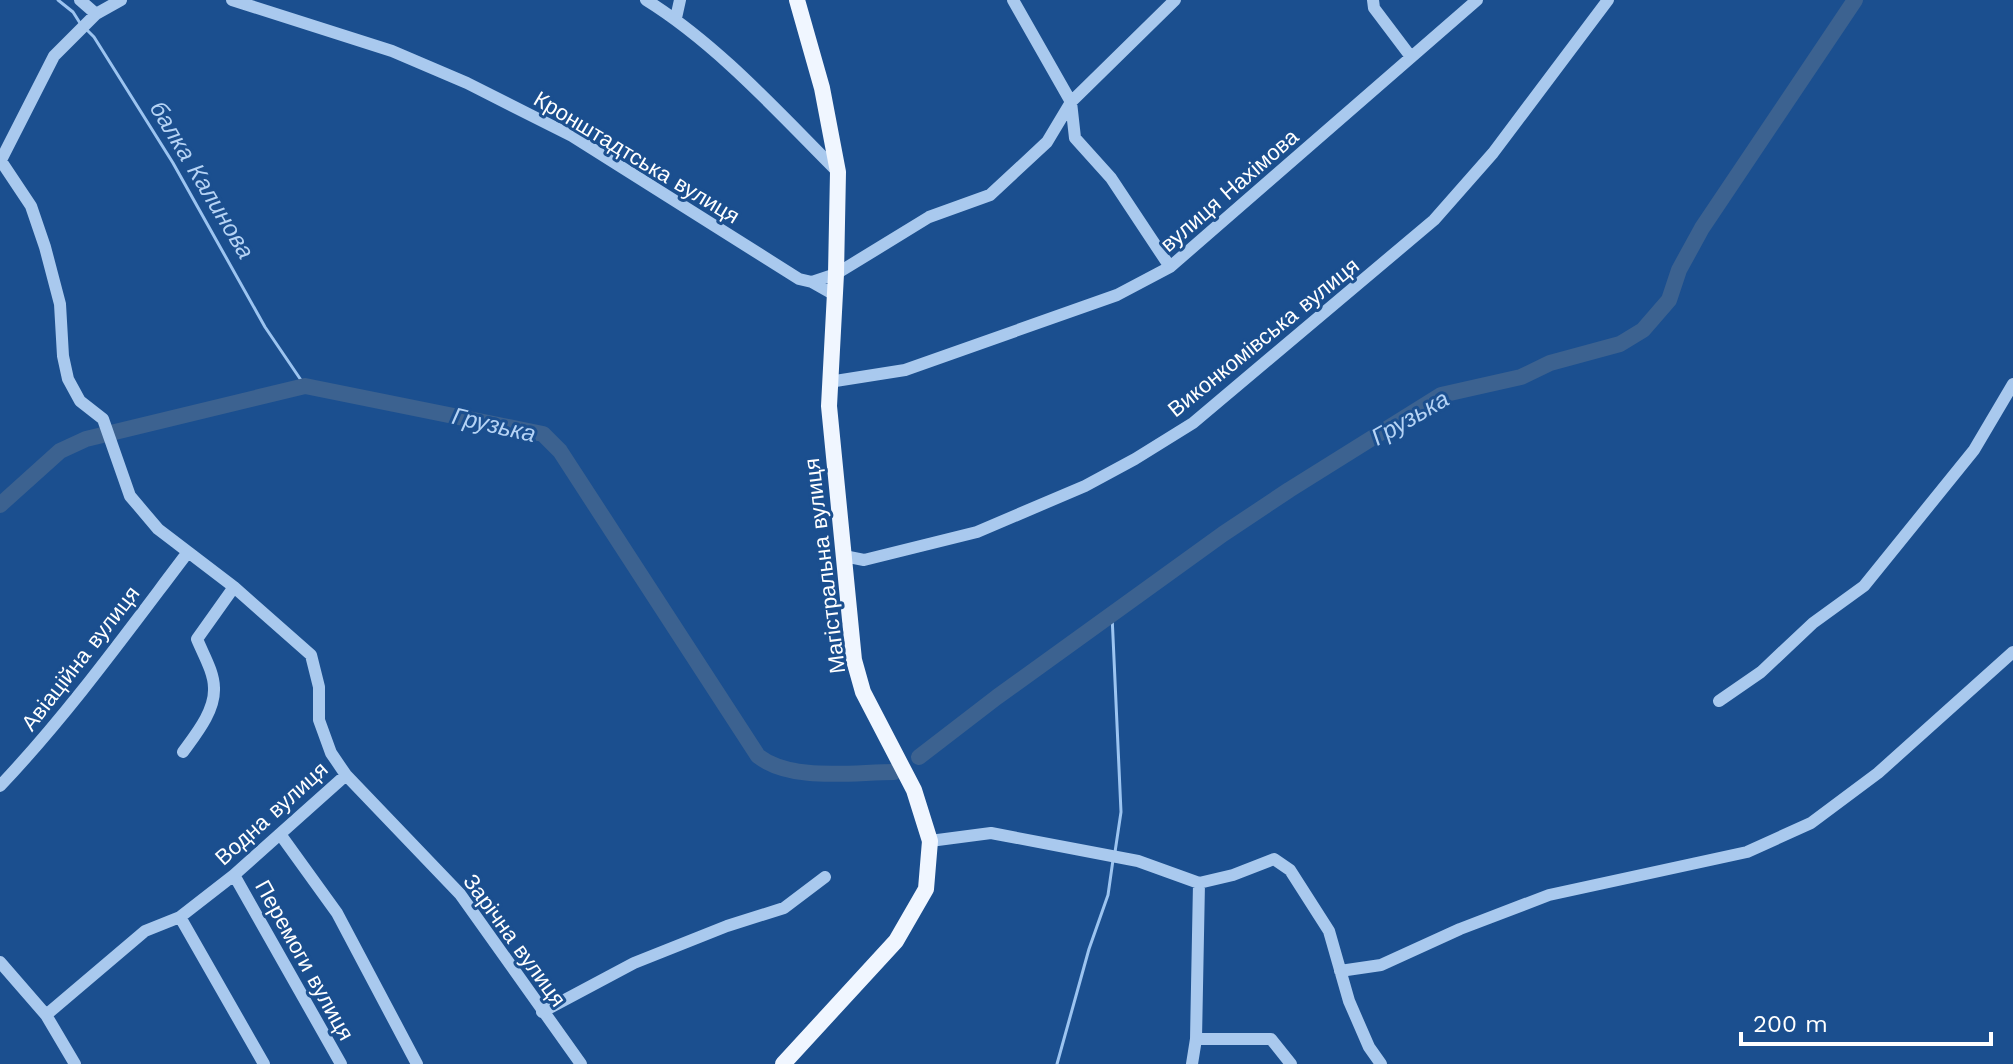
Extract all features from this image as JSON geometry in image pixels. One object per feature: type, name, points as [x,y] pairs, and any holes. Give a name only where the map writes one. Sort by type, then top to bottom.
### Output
[{"type":"main road","name":"Магістральна вулиця","points":[[783,1064],[896,941],[926,889],[930,841],[914,790],[863,692],[854,660],[829,426],[838,172],[822,88],[797,0]]},
{"type":"street","points":[[80,0],[96,14]]},
{"type":"street","points":[[0,161],[54,56],[96,14],[121,0]]},
{"type":"street","name":"Кронштадтська вулиця","points":[[232,0],[392,51],[467,83],[572,136],[788,272],[835,295]]},
{"type":"street","points":[[646,0],[676,18],[838,172]]},
{"type":"street","points":[[676,18],[680,0]]},
{"type":"street","points":[[1013,0],[1071,102],[1075,138],[1111,178],[1170,267]]},
{"type":"street","points":[[812,282],[836,274],[929,217],[990,195],[1047,142],[1071,102],[1175,0]]},
{"type":"street","points":[[1373,0],[1374,8],[1411,57]]},
{"type":"street","name":"вулиця Нахімова","points":[[829,382],[905,370],[1117,295],[1170,267],[1477,0]]},
{"type":"street","name":"Виконкомівська вулиця","points":[[844,556],[864,560],[977,532],[1085,486],[1193,423],[1434,220],[1493,153],[1608,0]]},
{"type":"street","name":"Водна вулиця","points":[[0,161],[26,198],[45,247],[60,304],[63,356],[68,379],[80,401],[103,419],[130,496],[158,529],[234,587],[311,655],[319,687],[319,720],[331,753],[346,775],[234,875],[180,917],[145,931],[46,1015]]},
{"type":"street","points":[[1719,701],[1761,672],[1813,623],[1864,586],[1974,450],[2013,384]]},
{"type":"street","name":"Авіаційна вулиця","points":[[0,786],[92,678],[188,552]]},
{"type":"street","points":[[183,752],[199,731],[209,710],[214,688],[197,639],[234,587]]},
{"type":"street","points":[[1340,971],[1381,965],[1460,929],[1549,895],[1747,852],[1811,823],[1878,773],[2013,652]]},
{"type":"street","name":"Зарічна вулиця","points":[[346,775],[460,894],[581,1064]]},
{"type":"street","points":[[930,841],[991,833],[1138,861],[1199,883],[1233,875],[1274,859],[1290,870],[1329,931],[1359,1025],[1381,1064]]},
{"type":"street","points":[[280,834],[337,913],[417,1064]]},
{"type":"street","name":"Перемоги вулиця","points":[[234,875],[341,1064]]},
{"type":"street","points":[[542,1012],[634,963],[727,926],[784,908],[825,877]]},
{"type":"street","points":[[1192,1064],[1196,1039],[1199,883]]},
{"type":"street","points":[[180,917],[264,1064]]},
{"type":"street","points":[[0,962],[46,1015],[75,1064]]},
{"type":"street","points":[[1196,1039],[1271,1039],[1291,1064]]},
{"type":"waterway","name":"балка Калинова","points":[[58,0],[73,12],[80,23]]},
{"type":"waterway","name":"Грузька","points":[[919,757],[1223,534],[1441,395],[1521,377],[1550,363],[1620,344],[1643,330],[1669,300],[1679,270],[1702,228],[1855,0]]},
{"type":"waterway","name":"балка Калинова","points":[[85,28],[94,37],[173,163],[265,327],[305,386]]},
{"type":"waterway","name":"Грузька","points":[[0,505],[60,451],[86,439],[305,386],[543,434],[560,451],[758,756],[772,764],[805,772],[894,772]]},
{"type":"waterway","points":[[1112,615],[1121,812],[1115,852]]},
{"type":"waterway","points":[[1057,1064],[1089,949],[1108,895],[1113,860]]}]
